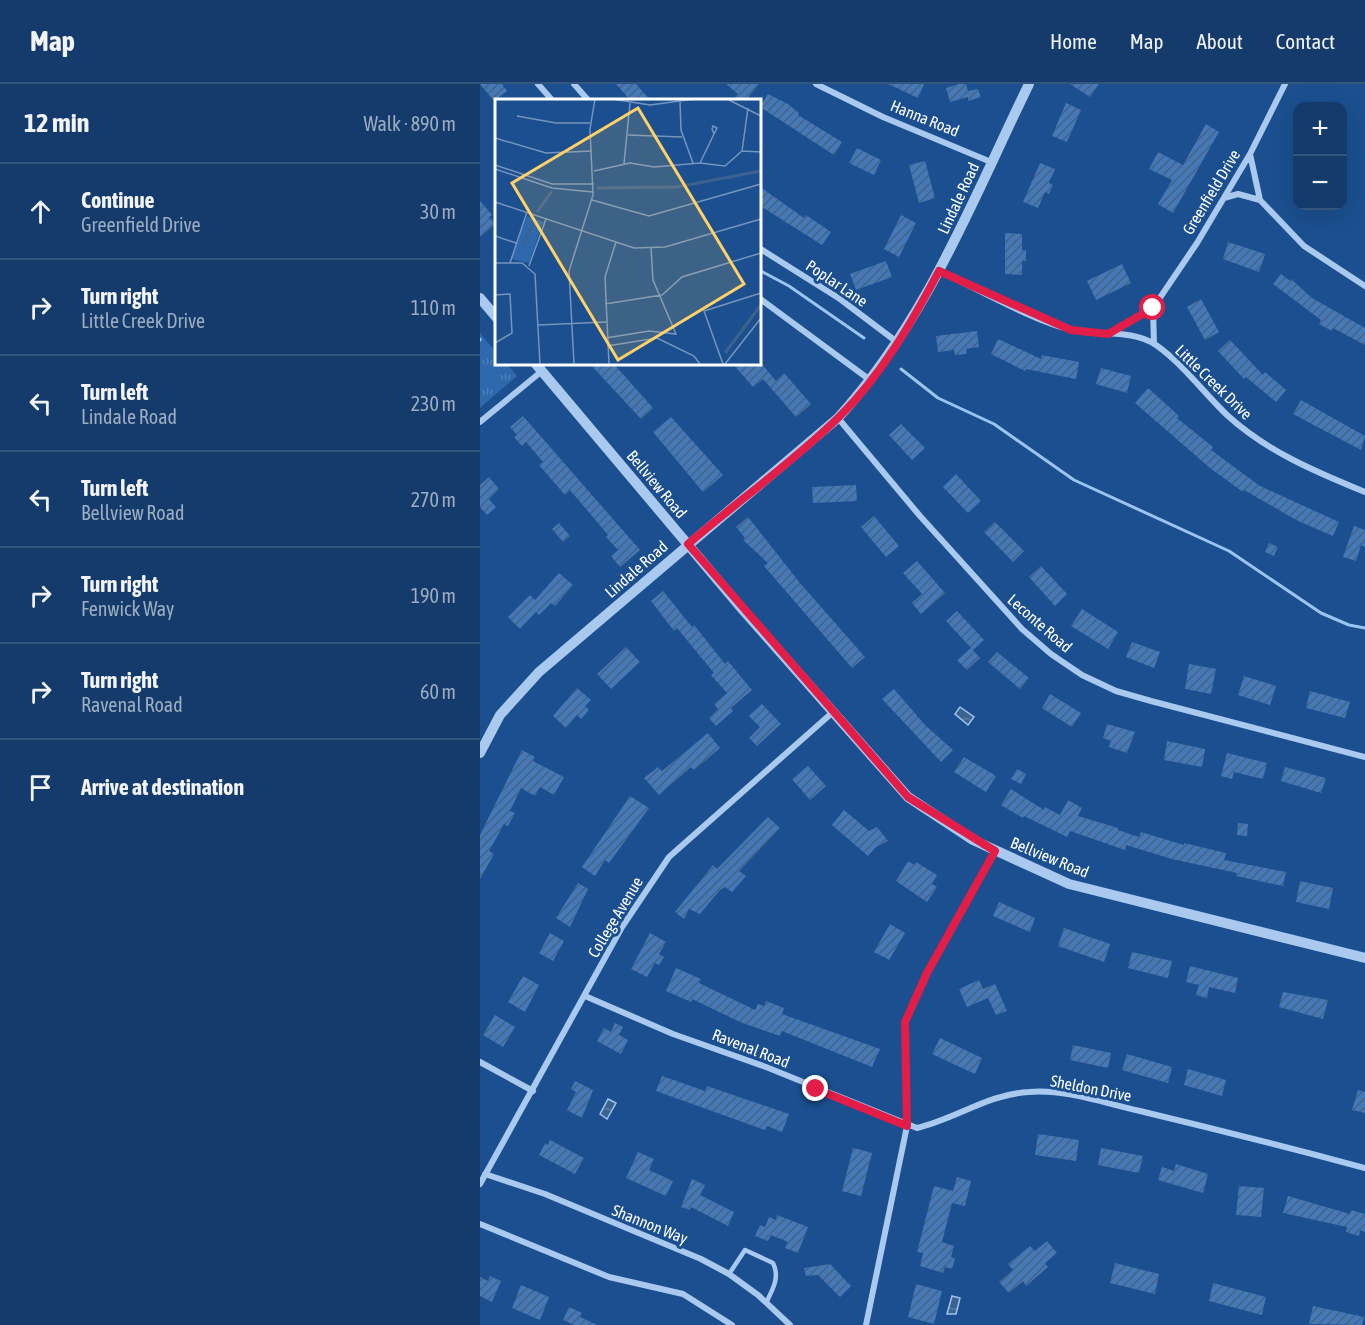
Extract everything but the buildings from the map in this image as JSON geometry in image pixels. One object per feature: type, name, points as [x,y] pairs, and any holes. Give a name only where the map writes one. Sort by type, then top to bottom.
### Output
[{"type":"street","points":[[538,84],[551,99]]},
{"type":"street","points":[[574,84],[587,99]]},
{"type":"street","name":"Hanna Road","points":[[816,84],[883,117],[991,162]]},
{"type":"street","name":"Lindale Road","points":[[480,753],[500,715],[539,672],[838,418],[870,380],[912,322],[1029,84]]},
{"type":"street","name":"Greenfield Drive","points":[[1108,334],[1153,308],[1250,154],[1285,84]]},
{"type":"street","points":[[1250,154],[1260,200]]},
{"type":"street","points":[[1224,198],[1238,194],[1260,200],[1304,246],[1365,285]]},
{"type":"street","name":"Poplar Lane","points":[[760,249],[840,299],[897,342]]},
{"type":"street","name":"Little Creek Drive","points":[[939,271],[1071,330],[1135,336],[1154,344],[1177,363],[1227,415],[1259,442],[1327,477],[1365,492]]},
{"type":"street","points":[[480,297],[495,316]]},
{"type":"street","points":[[760,299],[870,380]]},
{"type":"street","points":[[1153,308],[1154,344]]},
{"type":"street","points":[[480,422],[539,367]]},
{"type":"street","name":"Bellview Road","points":[[539,367],[688,544],[908,797],[995,851],[1069,884],[1365,958]]},
{"type":"street","name":"Leconte Road","points":[[838,418],[995,602],[1050,654],[1082,675],[1116,691],[1365,757]]},
{"type":"street","name":"College Avenue","points":[[480,1184],[622,927],[669,857],[833,712]]},
{"type":"street","points":[[866,1325],[907,1126],[905,1022],[927,973],[995,851]]},
{"type":"street","name":"Ravenal Road","points":[[585,996],[674,1034],[766,1067],[907,1126]]},
{"type":"street","points":[[480,1062],[533,1091]]},
{"type":"street","name":"Sheldon Drive","points":[[907,1126],[917,1128],[936,1124],[1000,1096],[1029,1091],[1063,1093],[1214,1128],[1365,1168]]},
{"type":"street","name":"Shannon Way","points":[[485,1174],[545,1194],[701,1259],[729,1274],[790,1325]]},
{"type":"street","points":[[480,1224],[609,1277],[683,1294],[732,1325]]},
{"type":"lane","points":[[729,1274],[745,1250],[773,1263],[777,1271],[776,1282],[766,1303]]},
{"type":"green space","points":[[480,333],[495,351],[495,364],[507,364],[517,376],[480,408]]},
{"type":"water","points":[[960,707],[974,717],[968,725],[955,714]]},
{"type":"water","points":[[608,1099],[616,1103],[607,1119],[600,1114]]},
{"type":"water","points":[[952,1296],[960,1298],[956,1314],[947,1314]]},
{"type":"waterway","points":[[760,271],[789,286],[864,338]]},
{"type":"waterway","points":[[901,369],[938,398],[994,424],[1074,480],[1229,551],[1321,613],[1349,625],[1365,628]]},
{"type":"route","points":[[816,1089],[907,1126],[904,1070],[905,1022],[913,999],[995,851],[973,840],[908,797],[688,544],[838,418],[861,393],[912,322],[939,271],[1071,330],[1108,334],[1153,308]]}]
